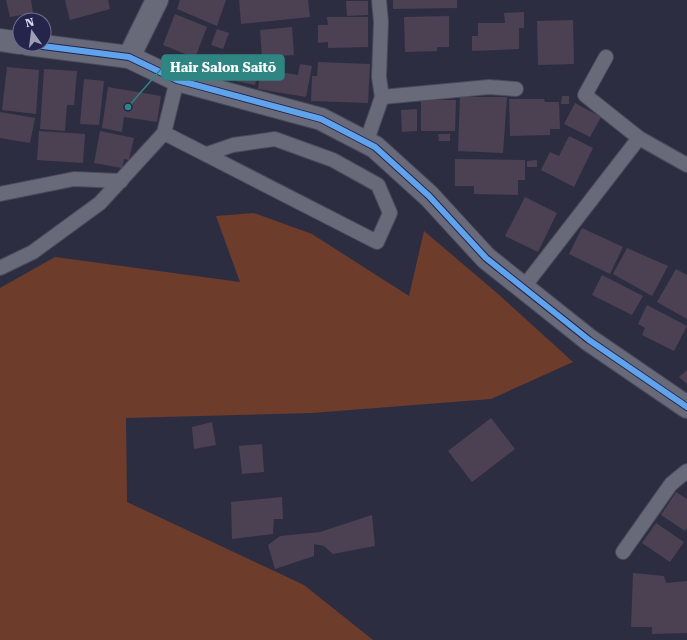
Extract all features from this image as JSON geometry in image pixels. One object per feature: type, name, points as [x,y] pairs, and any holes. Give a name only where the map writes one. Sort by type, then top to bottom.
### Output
[{"type":"street","points":[[129,57],[157,0]]},
{"type":"street","points":[[0,40],[12,42]]},
{"type":"street","points":[[52,47],[129,57],[177,80],[321,119],[375,147],[429,196],[486,258],[589,340],[687,407]]},
{"type":"lane","points":[[366,143],[382,97],[380,77],[381,22],[379,0]]},
{"type":"lane","points":[[606,57],[585,95],[639,138],[687,165]]},
{"type":"lane","points":[[0,268],[33,252],[100,204],[164,133],[177,80]]},
{"type":"lane","points":[[382,97],[489,88],[516,89]]},
{"type":"lane","points":[[164,133],[377,242],[390,213],[378,185],[333,160],[275,139],[232,145],[207,154]]},
{"type":"lane","points":[[523,288],[639,138]]},
{"type":"lane","points":[[0,194],[74,179],[121,181]]},
{"type":"lane","points":[[623,552],[671,484],[687,471]]},
{"type":"shaded area","points":[[254,213],[312,234],[409,296],[424,231],[497,293],[573,362],[491,399],[312,413],[126,418],[127,502],[304,585],[373,640],[0,640],[0,288],[55,257],[240,282],[216,216]]},
{"type":"building","points":[[6,0],[31,0],[33,12],[12,12],[12,17],[10,17]]},
{"type":"building","points":[[65,0],[108,0],[110,9],[70,20]]},
{"type":"building","points":[[180,0],[226,0],[217,26],[177,9]]},
{"type":"building","points":[[239,0],[308,0],[310,17],[241,24]]},
{"type":"building","points":[[393,0],[457,0],[457,8],[393,9]]},
{"type":"building","points":[[346,1],[368,1],[368,15],[347,16]]},
{"type":"building","points":[[524,12],[524,28],[519,28],[519,49],[472,51],[472,36],[478,36],[478,23],[505,23],[504,13]]},
{"type":"building","points":[[175,14],[207,27],[195,58],[163,45]]},
{"type":"building","points":[[449,16],[449,47],[437,47],[437,51],[405,52],[404,17]]},
{"type":"building","points":[[327,17],[368,17],[368,47],[328,48],[328,42],[318,43],[318,25],[328,25]]},
{"type":"building","points":[[573,20],[574,64],[538,65],[537,21]]},
{"type":"building","points":[[292,27],[294,55],[262,57],[260,30]]},
{"type":"building","points":[[217,29],[229,33],[223,49],[211,45]]},
{"type":"building","points":[[318,62],[370,64],[368,103],[311,101],[312,76],[317,76]]},
{"type":"building","points":[[241,64],[259,69],[255,85],[236,81]]},
{"type":"building","points":[[300,64],[312,66],[306,97],[258,89],[261,69],[298,75]]},
{"type":"building","points":[[7,67],[39,70],[36,114],[2,110]]},
{"type":"building","points":[[44,69],[77,71],[74,105],[67,105],[65,131],[40,129]]},
{"type":"building","points":[[84,79],[104,81],[99,125],[80,124]]},
{"type":"building","points":[[108,87],[161,96],[157,122],[124,117],[122,132],[102,128]]},
{"type":"building","points":[[562,96],[569,96],[569,104],[561,104]]},
{"type":"building","points":[[460,97],[507,97],[503,153],[458,151]]},
{"type":"building","points":[[509,99],[544,99],[545,102],[559,102],[560,129],[550,129],[550,135],[510,136]]},
{"type":"building","points":[[421,100],[456,100],[455,131],[421,131]]},
{"type":"building","points":[[575,103],[601,117],[590,137],[564,124]]},
{"type":"building","points":[[417,109],[417,131],[402,132],[401,110]]},
{"type":"building","points":[[0,112],[35,118],[30,143],[0,138]]},
{"type":"building","points":[[39,131],[85,134],[83,163],[37,160]]},
{"type":"building","points":[[100,131],[134,138],[129,160],[124,159],[122,168],[94,163]]},
{"type":"building","points":[[438,134],[450,134],[450,141],[439,141]]},
{"type":"building","points":[[569,136],[593,148],[574,187],[541,170],[550,152],[559,156]]},
{"type":"building","points":[[455,159],[525,160],[525,180],[518,180],[518,195],[474,194],[474,186],[455,186]]},
{"type":"building","points":[[537,160],[537,167],[527,167],[527,161]]},
{"type":"building","points":[[525,197],[557,213],[538,252],[505,236]]},
{"type":"building","points":[[582,228],[623,247],[610,274],[569,254]]},
{"type":"building","points":[[627,248],[668,266],[652,296],[613,274]]},
{"type":"building","points":[[676,269],[687,275],[687,319],[657,302]]},
{"type":"building","points":[[602,275],[643,296],[632,315],[592,295]]},
{"type":"building","points":[[647,305],[687,326],[674,351],[642,335],[645,328],[638,324]]},
{"type":"building","points":[[687,370],[687,384],[679,377]]},
{"type":"building","points":[[491,418],[515,449],[472,482],[448,451]]},
{"type":"building","points":[[212,422],[216,445],[194,449],[192,427]]},
{"type":"building","points":[[262,444],[264,472],[242,474],[239,446]]},
{"type":"building","points":[[676,492],[687,499],[687,528],[685,531],[661,515]]},
{"type":"building","points":[[282,497],[283,519],[274,519],[273,534],[232,539],[231,502]]},
{"type":"building","points":[[372,515],[375,546],[333,554],[324,546],[314,544],[314,556],[275,569],[268,545],[280,536],[320,532]]},
{"type":"building","points":[[656,523],[684,542],[670,562],[642,543]]},
{"type":"building","points":[[633,573],[664,576],[666,583],[687,581],[687,633],[652,634],[652,627],[631,627]]},
{"type":"cycle path","points":[[52,47],[129,57],[177,80],[321,119],[375,147],[429,196],[486,258],[589,340],[687,407]]},
{"type":"place","name":"Hair Salon Saitō","points":[[128,107]]}]
